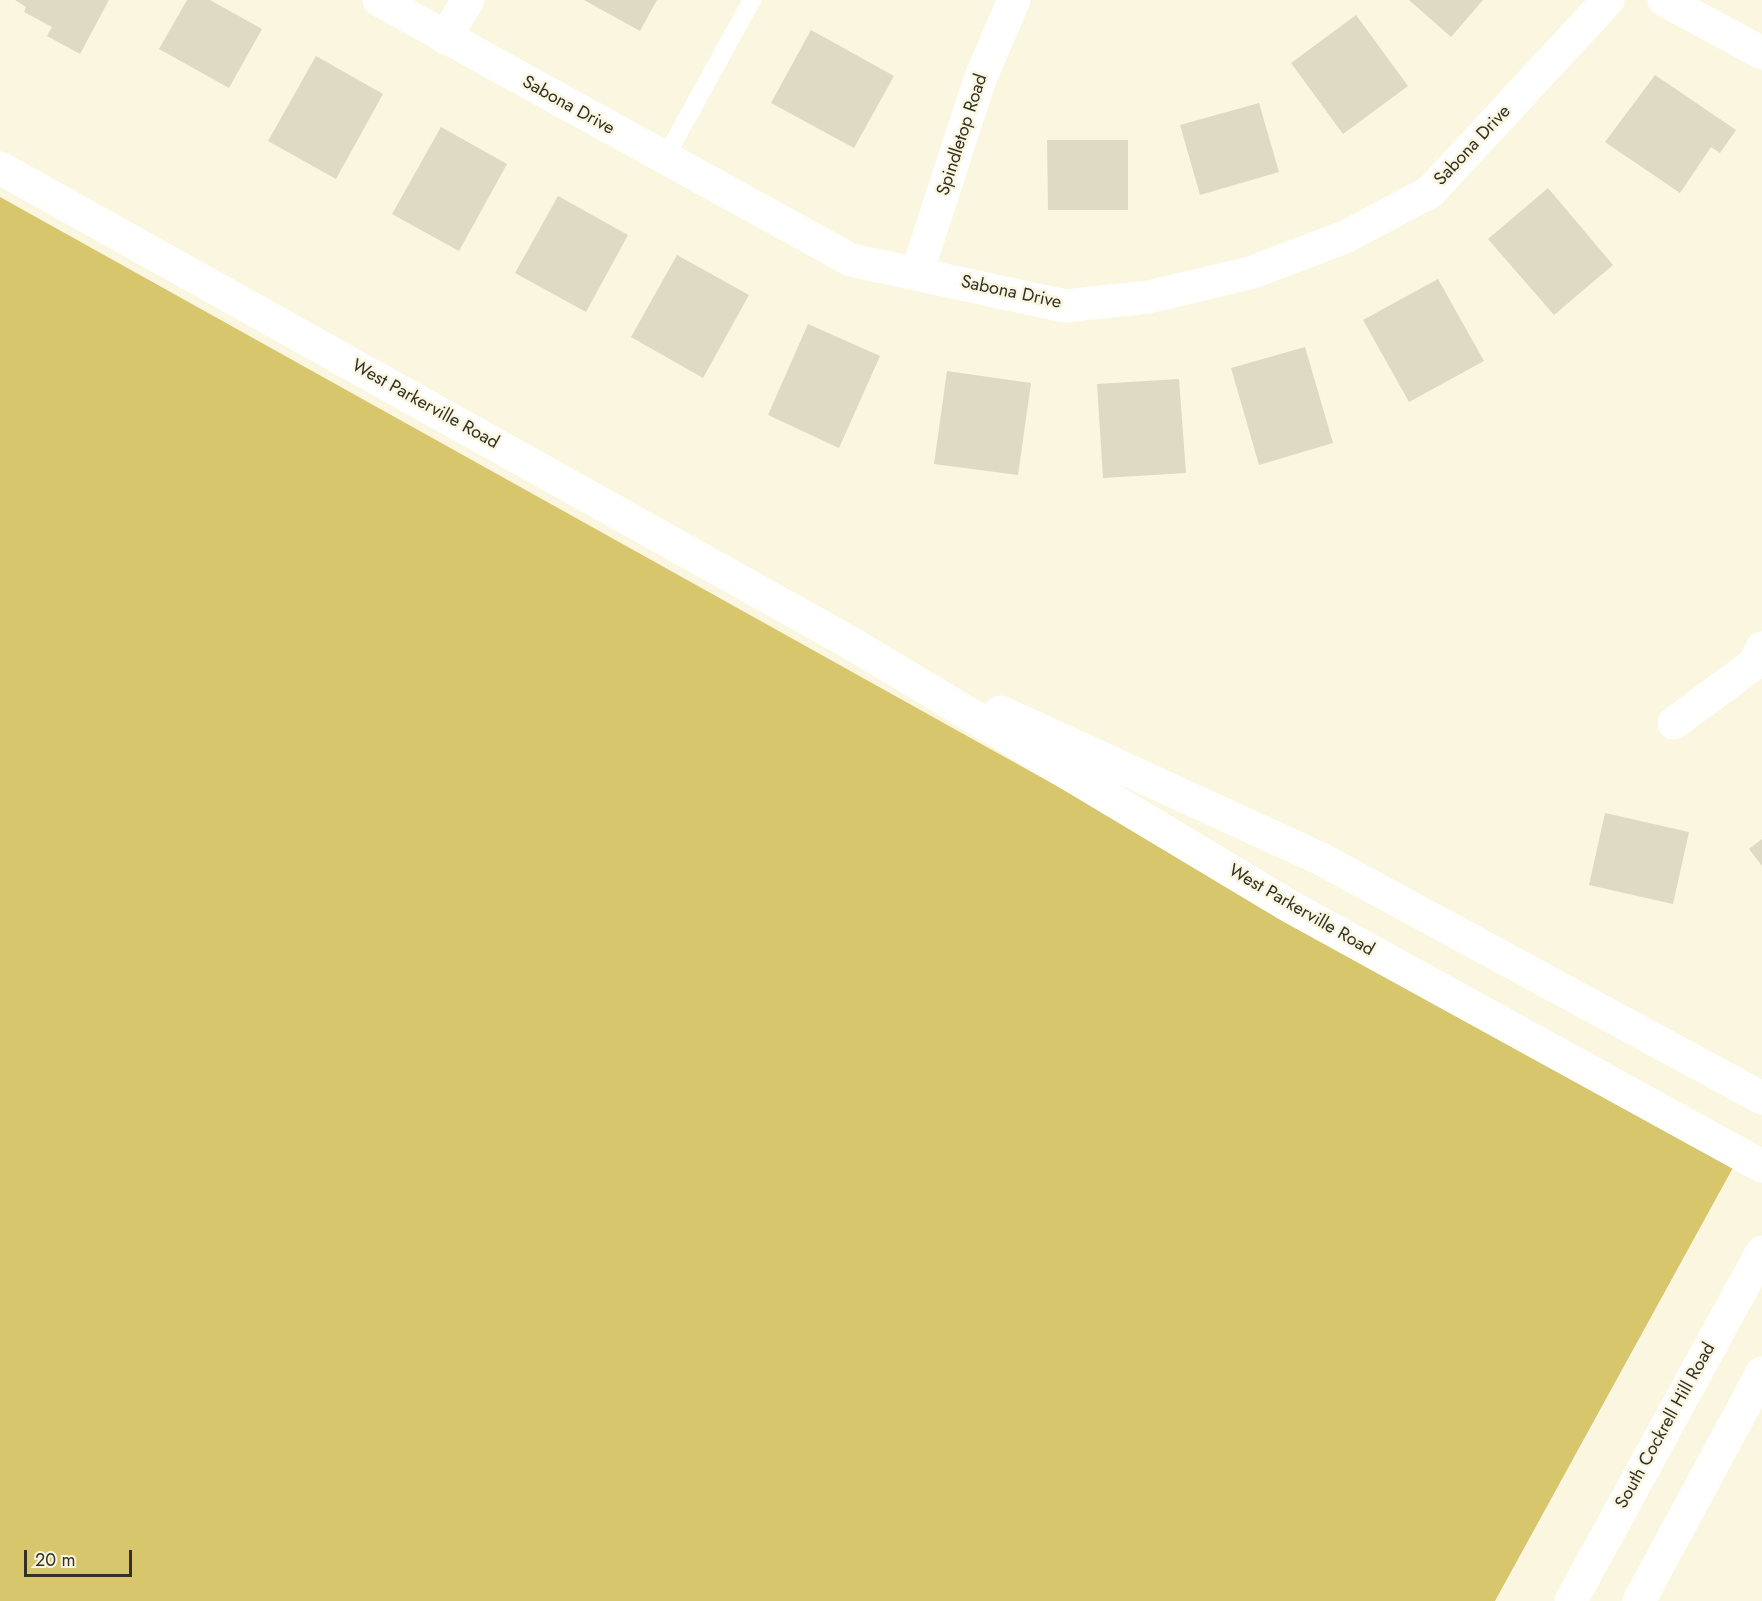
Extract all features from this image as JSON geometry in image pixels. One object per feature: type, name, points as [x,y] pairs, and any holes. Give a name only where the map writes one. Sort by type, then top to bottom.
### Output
[{"type":"street","name":"Sabona Drive","points":[[379,0],[851,260],[1065,306],[1148,297],[1250,273],[1345,237],[1430,192],[1608,0]]},
{"type":"street","points":[[445,38],[468,0]]},
{"type":"street","name":"Spindletop Road","points":[[917,273],[980,79],[1014,0]]},
{"type":"street","points":[[1664,0],[1762,52]]},
{"type":"street","name":"West Parkerville Road","points":[[0,168],[849,642],[1291,908],[1762,1166]]},
{"type":"street","name":"West Parkerville Road","points":[[849,642],[1321,859],[1762,1098]]},
{"type":"street","points":[[1674,723],[1754,664],[1762,648]]},
{"type":"street","name":"South Cockrell Hill Road","points":[[1571,1601],[1762,1252]]},
{"type":"street","points":[[1639,1601],[1762,1373]]},
{"type":"lane","points":[[664,158],[752,0]]},
{"type":"shaded area","points":[[0,197],[1735,1164],[1495,1601],[0,1601]]},
{"type":"building","points":[[15,0],[109,0],[80,54],[47,36],[52,27],[24,12],[26,7]]},
{"type":"building","points":[[187,0],[210,0],[262,29],[229,88],[159,49]]},
{"type":"building","points":[[584,0],[657,0],[640,31]]},
{"type":"building","points":[[1409,0],[1483,0],[1451,37]]},
{"type":"building","points":[[1356,15],[1408,86],[1343,134],[1291,63]]},
{"type":"building","points":[[811,30],[894,76],[854,148],[771,103]]},
{"type":"building","points":[[316,56],[383,94],[336,179],[268,141]]},
{"type":"building","points":[[1655,75],[1736,130],[1720,153],[1711,147],[1680,193],[1605,142]]},
{"type":"building","points":[[1259,103],[1279,172],[1200,195],[1180,125]]},
{"type":"building","points":[[441,127],[507,164],[459,251],[392,214]]},
{"type":"building","points":[[1047,140],[1128,140],[1128,210],[1048,210]]},
{"type":"building","points":[[1548,188],[1613,265],[1554,315],[1488,239]]},
{"type":"building","points":[[558,196],[628,235],[586,312],[515,273]]},
{"type":"building","points":[[677,255],[749,295],[703,378],[631,337]]},
{"type":"building","points":[[1438,279],[1484,361],[1409,402],[1363,320]]},
{"type":"building","points":[[808,324],[880,356],[839,448],[768,415]]},
{"type":"building","points":[[1305,347],[1333,443],[1259,465],[1231,368]]},
{"type":"building","points":[[947,371],[1031,383],[1018,475],[934,464]]},
{"type":"building","points":[[1179,379],[1186,473],[1103,478],[1097,384]]},
{"type":"building","points":[[1605,813],[1689,832],[1673,904],[1589,885]]},
{"type":"building","points":[[1762,839],[1762,866],[1749,849]]}]
